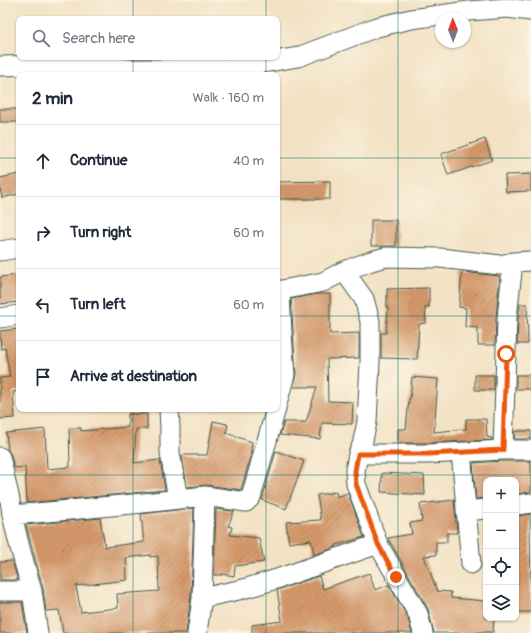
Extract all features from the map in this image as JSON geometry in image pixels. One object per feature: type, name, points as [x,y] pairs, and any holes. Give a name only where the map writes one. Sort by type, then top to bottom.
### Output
[{"type":"street","points":[[0,66],[42,70],[112,66],[148,72],[240,67],[298,57],[378,27],[410,19],[469,11],[507,8],[531,11]]},
{"type":"street","points":[[0,250],[16,248]]},
{"type":"street","points":[[280,291],[323,282],[344,271],[386,257],[440,258],[500,265],[522,261],[507,318],[503,450]]},
{"type":"street","points":[[344,271],[364,299],[370,320],[370,362],[367,422],[358,454],[355,471],[356,484],[378,544],[418,614],[423,633]]},
{"type":"street","points":[[280,312],[285,375],[280,393]]},
{"type":"street","points":[[0,318],[16,315]]},
{"type":"street","points":[[169,412],[170,453],[178,499]]},
{"type":"street","points":[[8,505],[59,511],[205,496],[246,502],[251,497],[275,412]]},
{"type":"street","points":[[358,454],[428,454],[531,450]]},
{"type":"street","points":[[461,452],[471,564]]},
{"type":"street","points":[[0,457],[8,505],[32,591],[38,633]]},
{"type":"street","points":[[197,633],[202,598],[205,496]]},
{"type":"street","points":[[519,505],[531,503]]},
{"type":"street","points":[[466,511],[483,508]]},
{"type":"street","points":[[202,598],[243,589],[280,578],[378,544]]},
{"type":"street","points":[[0,591],[32,591]]},
{"type":"building","points":[[0,109],[16,109],[16,122],[0,122]]},
{"type":"building","points":[[485,139],[492,160],[448,175],[441,154]]},
{"type":"building","points":[[531,174],[531,191],[506,192],[505,175]]},
{"type":"building","points":[[16,175],[16,195],[2,198],[0,178]]},
{"type":"building","points":[[330,181],[330,199],[280,199],[280,182]]},
{"type":"building","points":[[371,220],[396,220],[396,246],[371,246]]},
{"type":"building","points":[[462,272],[500,276],[495,345],[478,345],[478,328],[465,327],[466,308],[459,307]]},
{"type":"building","points":[[16,275],[16,302],[0,304],[0,277]]},
{"type":"building","points":[[429,288],[429,307],[425,307],[426,323],[419,324],[417,359],[381,358],[381,333],[386,333],[388,308],[387,289]]},
{"type":"building","points":[[318,294],[330,294],[330,334],[359,333],[359,358],[327,359],[328,401],[353,402],[352,424],[322,423],[320,439],[280,435],[284,422],[306,422],[317,387],[293,387],[296,374],[291,299]]},
{"type":"building","points":[[520,304],[527,304],[528,344],[517,344]]},
{"type":"building","points":[[16,329],[16,392],[13,392],[15,418],[0,419],[0,378],[10,377],[5,348],[1,349],[0,331]]},
{"type":"building","points":[[475,375],[494,375],[494,390],[475,390]]},
{"type":"building","points":[[516,375],[531,375],[531,389],[516,389]]},
{"type":"building","points":[[412,377],[438,379],[434,432],[466,429],[466,419],[486,419],[487,437],[492,438],[492,440],[398,443],[398,429],[406,429]]},
{"type":"building","points":[[128,414],[147,414],[147,429],[136,429],[134,463],[160,460],[165,490],[27,503],[25,467],[14,468],[11,455],[8,450],[6,433],[45,429],[47,469],[70,467],[69,428],[81,428],[81,431],[128,427]]},
{"type":"building","points":[[213,421],[227,424],[226,433],[252,442],[250,459],[241,490],[206,485],[187,487],[182,455],[207,455]]},
{"type":"building","points":[[515,431],[531,431],[531,439],[514,439]]},
{"type":"building","points":[[276,451],[304,461],[286,509],[262,500]]},
{"type":"building","points":[[531,461],[531,492],[519,494],[519,477],[483,477],[483,498],[476,499],[473,463]]},
{"type":"building","points":[[382,473],[424,475],[425,495],[381,492]]},
{"type":"building","points":[[336,492],[337,497],[348,493],[364,537],[336,545],[336,547],[314,555],[311,540],[289,543],[286,522],[321,520],[317,495]]},
{"type":"building","points":[[454,500],[457,533],[447,533],[447,542],[436,542],[436,555],[424,556],[437,591],[451,592],[451,598],[483,601],[483,621],[494,621],[493,632],[434,633],[428,609],[388,538],[412,534],[410,523],[422,521],[420,504]]},
{"type":"building","points":[[194,508],[191,597],[186,633],[63,633],[59,610],[46,611],[43,588],[26,525],[100,518],[105,547],[144,542],[141,514]],"holes":[[[150,555],[150,557],[158,556],[159,591],[117,594],[118,608],[81,612],[76,586],[127,580],[126,558]]]},
{"type":"building","points":[[216,509],[234,511],[228,526],[232,527],[230,535],[259,538],[264,562],[235,566],[234,576],[222,574],[214,575]]},
{"type":"building","points":[[530,514],[531,612],[519,612],[519,516]]},
{"type":"building","points":[[12,561],[18,580],[0,580],[0,562]]},
{"type":"building","points":[[369,573],[375,590],[389,585],[408,618],[412,633],[252,633],[252,625],[282,621],[277,590],[319,576],[323,589]]},
{"type":"building","points":[[0,602],[22,602],[27,633],[0,633]]},
{"type":"route","points":[[396,577],[378,544],[356,484],[355,471],[358,454],[428,454],[503,450],[506,354]]}]
